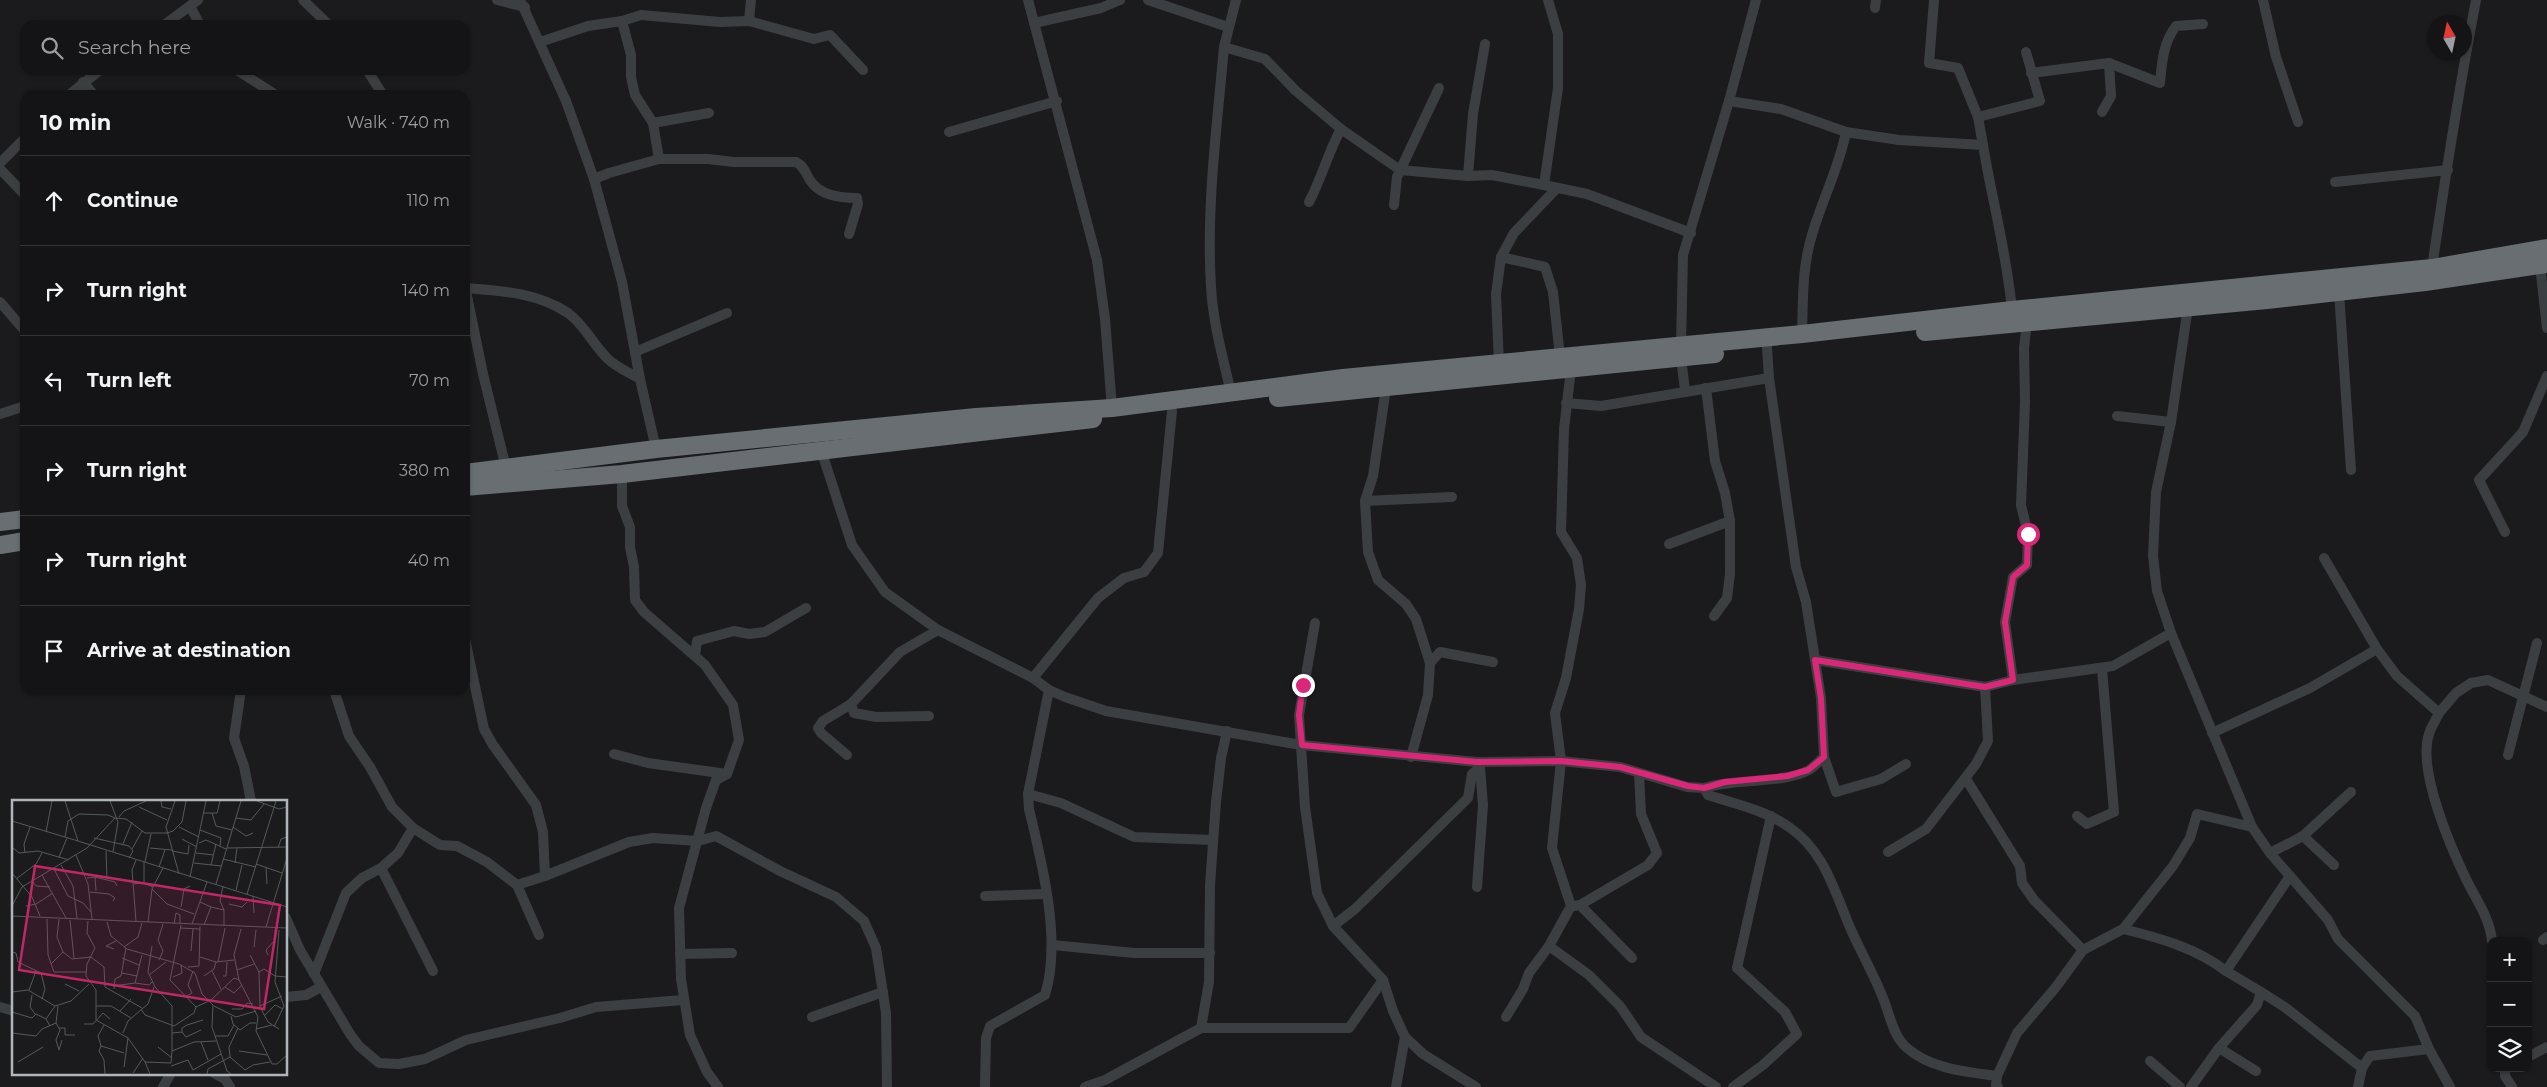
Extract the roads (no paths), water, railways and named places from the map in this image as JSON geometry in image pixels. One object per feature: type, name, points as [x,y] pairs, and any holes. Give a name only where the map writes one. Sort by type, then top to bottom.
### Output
[{"type":"highway","points":[[1681,351],[1767,347],[2188,307],[2267,292],[2432,268],[2547,248]]},
{"type":"highway","points":[[470,488],[622,474],[1172,410],[1386,388],[1566,363],[1681,351],[1802,334],[2012,310],[2267,292],[2338,292],[2543,264]]},
{"type":"highway","points":[[470,472],[656,449],[976,417],[1112,408],[1343,378],[1499,364],[1566,363]]},
{"type":"highway","points":[[0,522],[20,519]]},
{"type":"highway","points":[[0,545],[20,542]]},
{"type":"street","points":[[303,0],[324,20]]},
{"type":"street","points":[[497,0],[522,3],[566,101],[594,179],[622,282],[640,379],[656,449]]},
{"type":"street","points":[[749,21],[751,0]]},
{"type":"street","points":[[1028,0],[1097,260],[1105,319],[1112,408]]},
{"type":"street","points":[[1034,23],[1101,8],[1120,0]]},
{"type":"street","points":[[1148,0],[1228,27]]},
{"type":"street","points":[[1230,393],[1219,342],[1211,289],[1210,185],[1224,47],[1236,0]]},
{"type":"street","points":[[1544,185],[1558,88],[1558,34],[1548,0]]},
{"type":"street","points":[[1685,390],[1681,351],[1683,255],[1729,100],[1756,0]]},
{"type":"street","points":[[1934,0],[1929,62],[1958,68],[1978,117],[1992,204],[2009,276],[2012,310]]},
{"type":"street","points":[[2263,0],[2276,57],[2298,122]]},
{"type":"street","points":[[2432,268],[2448,170],[2454,119],[2476,0]]},
{"type":"street","points":[[171,20],[194,3],[199,20]]},
{"type":"street","points":[[540,42],[588,26],[622,21],[641,15],[720,22],[749,21],[814,39],[830,35],[863,70]]},
{"type":"street","points":[[622,21],[632,56],[630,77],[634,95],[653,123],[659,148],[659,159]]},
{"type":"street","points":[[2031,74],[2109,63],[2160,83],[2164,48],[2169,35],[2176,26],[2204,24]]},
{"type":"street","points":[[1468,176],[1473,114],[1485,44]]},
{"type":"street","points":[[1224,47],[1265,59],[1296,91],[1341,129],[1400,170],[1468,176],[1492,176],[1587,194],[1690,233]]},
{"type":"street","points":[[1978,117],[2040,101],[2026,52]]},
{"type":"street","points":[[2102,112],[2111,96],[2109,63]]},
{"type":"street","points":[[75,90],[93,75]]},
{"type":"street","points":[[245,75],[268,90]]},
{"type":"street","points":[[370,75],[380,90]]},
{"type":"street","points":[[83,82],[90,90]]},
{"type":"street","points":[[1394,204],[1397,177],[1439,88]]},
{"type":"street","points":[[1729,100],[1781,109],[1846,132],[1899,140],[1983,145]]},
{"type":"street","points":[[949,132],[1056,101]]},
{"type":"street","points":[[653,123],[709,113]]},
{"type":"street","points":[[1309,202],[1326,167],[1330,149],[1341,129]]},
{"type":"street","points":[[1802,334],[1803,278],[1811,236],[1840,161],[1846,132]]},
{"type":"street","points":[[0,163],[20,143]]},
{"type":"street","points":[[594,179],[659,159],[796,162],[802,166],[817,188],[837,198],[857,198],[858,204],[849,234]]},
{"type":"street","points":[[0,169],[20,189]]},
{"type":"street","points":[[2335,182],[2448,170]]},
{"type":"street","points":[[1499,364],[1496,294],[1501,257],[1514,233],[1557,188]]},
{"type":"street","points":[[1501,257],[1545,267],[1553,292],[1566,363],[1561,532],[1577,558],[1581,585],[1579,608],[1566,678],[1555,713],[1561,761],[1552,848],[1576,905],[1632,958]]},
{"type":"street","points":[[2543,264],[2547,328]]},
{"type":"street","points":[[470,287],[518,292],[546,301],[569,314],[589,333],[607,359],[640,379]]},
{"type":"street","points":[[2338,292],[2351,470]]},
{"type":"street","points":[[0,302],[20,325]]},
{"type":"street","points":[[2188,307],[2171,422],[2156,492],[2153,556],[2157,591],[2212,733],[2252,827],[2270,853],[2328,920],[2338,939],[2415,1016],[2429,1049],[2450,1087]]},
{"type":"street","points":[[470,311],[506,468]]},
{"type":"street","points":[[635,352],[727,313]]},
{"type":"street","points":[[2013,680],[2005,622],[2013,577],[2027,565],[2028,534],[2021,505],[2025,402],[2024,348],[2027,322]]},
{"type":"street","points":[[1767,347],[1769,378],[1796,567],[1806,602],[1821,698],[1824,757],[1836,792],[1881,779],[1906,764]]},
{"type":"street","points":[[2505,532],[2479,480],[2523,432],[2547,376]]},
{"type":"street","points":[[1566,403],[1600,406],[1685,390],[1769,378]]},
{"type":"street","points":[[1386,388],[1373,476],[1365,501],[1368,552],[1378,580],[1406,604],[1416,619],[1430,663],[1428,695],[1411,757]]},
{"type":"street","points":[[1706,388],[1715,461],[1725,493],[1730,522],[1730,574],[1727,598],[1714,616]]},
{"type":"street","points":[[0,414],[20,408]]},
{"type":"street","points":[[1033,678],[1098,598],[1124,578],[1144,572],[1158,554],[1172,410]]},
{"type":"street","points":[[2117,416],[2171,422]]},
{"type":"street","points":[[821,450],[852,545],[885,592],[938,630],[1033,678],[1049,690],[1106,711],[1227,731],[1251,738],[1479,765],[1561,761],[1620,767],[1688,786],[1704,788],[1725,782],[1787,776],[1808,770],[1824,757]]},
{"type":"street","points":[[622,474],[622,506],[630,527],[635,600],[644,612],[695,655],[717,680],[733,705],[739,740],[727,774],[716,780],[706,808],[679,908],[683,1000],[690,1035],[707,1072],[718,1087]]},
{"type":"street","points":[[1365,501],[1452,496]]},
{"type":"street","points":[[1668,544],[1730,522]]},
{"type":"street","points":[[2324,558],[2377,649],[2397,676],[2439,713]]},
{"type":"street","points":[[695,655],[697,640],[734,631],[749,634],[765,632],[806,608]]},
{"type":"street","points":[[1315,623],[1299,715],[1305,806],[1317,893],[1334,926],[1383,980],[1393,1011],[1405,1037],[1423,1054],[1476,1087]]},
{"type":"street","points":[[847,755],[820,733],[818,728],[823,721],[851,704],[900,652],[938,630]]},
{"type":"street","points":[[1815,660],[1985,687],[2013,680],[2113,666],[2172,633]]},
{"type":"street","points":[[2508,755],[2537,643]]},
{"type":"street","points":[[2212,733],[2310,688],[2377,649]]},
{"type":"street","points":[[1430,663],[1440,652],[1493,662]]},
{"type":"street","points":[[470,663],[484,729],[493,746],[536,805],[543,832],[546,876]]},
{"type":"street","points":[[2077,816],[2087,824],[2114,812],[2102,669]]},
{"type":"street","points":[[2492,937],[2490,925],[2466,878],[2431,786],[2427,758],[2428,735],[2439,713],[2456,693],[2471,683],[2488,680],[2525,695],[2547,707]]},
{"type":"street","points":[[1888,852],[1926,829],[1945,803],[1966,780],[1988,741],[1985,687]]},
{"type":"street","points":[[985,1087],[986,1038],[990,1026],[1045,995],[1050,980],[1053,944],[1028,794],[1049,690]]},
{"type":"street","points":[[240,695],[234,738],[244,766],[251,800]]},
{"type":"street","points":[[336,695],[350,736],[392,807],[413,828],[440,846],[457,846],[487,862],[517,885],[538,935]]},
{"type":"street","points":[[851,704],[854,713],[876,717],[929,716]]},
{"type":"street","points":[[1201,1028],[1209,982],[1210,885],[1213,840],[1221,758],[1227,731]]},
{"type":"street","points":[[614,754],[648,763],[727,774]]},
{"type":"street","points":[[1334,926],[1355,909],[1468,798],[1472,774],[1479,765]]},
{"type":"street","points":[[1478,887],[1483,805],[1479,765]]},
{"type":"street","points":[[1506,1017],[1524,989],[1529,972],[1576,905],[1648,865],[1657,853],[1641,814],[1639,773]]},
{"type":"street","points":[[1966,780],[2020,866],[2022,883],[2034,900],[2083,950]]},
{"type":"street","points":[[1704,788],[1708,795],[1771,816],[1790,827],[1815,850],[1829,873],[1851,929],[1880,990],[1896,1036],[1906,1047],[1937,1065],[1996,1084],[2017,1033],[2056,987],[2083,950],[2123,929],[2173,866],[2190,838],[2197,814],[2252,827]]},
{"type":"street","points":[[2270,853],[2303,836],[2351,792]]},
{"type":"street","points":[[1028,794],[1061,804],[1134,837],[1213,840]]},
{"type":"street","points":[[1732,1087],[1763,1065],[1797,1034],[1784,1012],[1737,968],[1771,816]]},
{"type":"street","points":[[314,974],[346,893],[362,878],[381,868],[398,853],[413,828]]},
{"type":"street","points":[[517,885],[546,876],[629,842],[652,838],[698,841],[716,836],[780,871],[836,897],[864,921],[876,948],[886,1012],[887,1087]]},
{"type":"street","points":[[2303,836],[2334,865]]},
{"type":"street","points":[[381,868],[433,971]]},
{"type":"street","points":[[2226,971],[2290,876]]},
{"type":"street","points":[[985,896],[1046,894]]},
{"type":"street","points":[[288,922],[321,987],[359,1046],[379,1063],[399,1064],[425,1059],[466,1040],[560,1018],[596,1007],[683,1000]]},
{"type":"street","points":[[2123,929],[2152,936],[2207,956],[2226,971],[2286,1008],[2362,1068]]},
{"type":"street","points":[[1053,944],[1150,954],[1210,953]]},
{"type":"street","points":[[1549,946],[1589,974],[1620,1006],[1641,1037],[1716,1087]]},
{"type":"street","points":[[680,954],[732,953]]},
{"type":"street","points":[[1085,1087],[1105,1080],[1201,1028],[1349,1028],[1383,980]]},
{"type":"street","points":[[288,997],[306,995],[321,987]]},
{"type":"street","points":[[812,1017],[883,992]]},
{"type":"street","points":[[2191,1087],[2219,1048],[2257,1005],[2261,992]]},
{"type":"street","points":[[1396,1087],[1405,1037]]},
{"type":"street","points":[[2532,1055],[2547,1047]]},
{"type":"street","points":[[2219,1048],[2256,1071]]},
{"type":"street","points":[[2358,1087],[2362,1068],[2370,1056],[2429,1049]]},
{"type":"street","points":[[2150,1061],[2180,1087]]},
{"type":"street","points":[[2505,1072],[2505,1076],[2512,1087]]},
{"type":"street","points":[[163,1087],[170,1074]]}]
